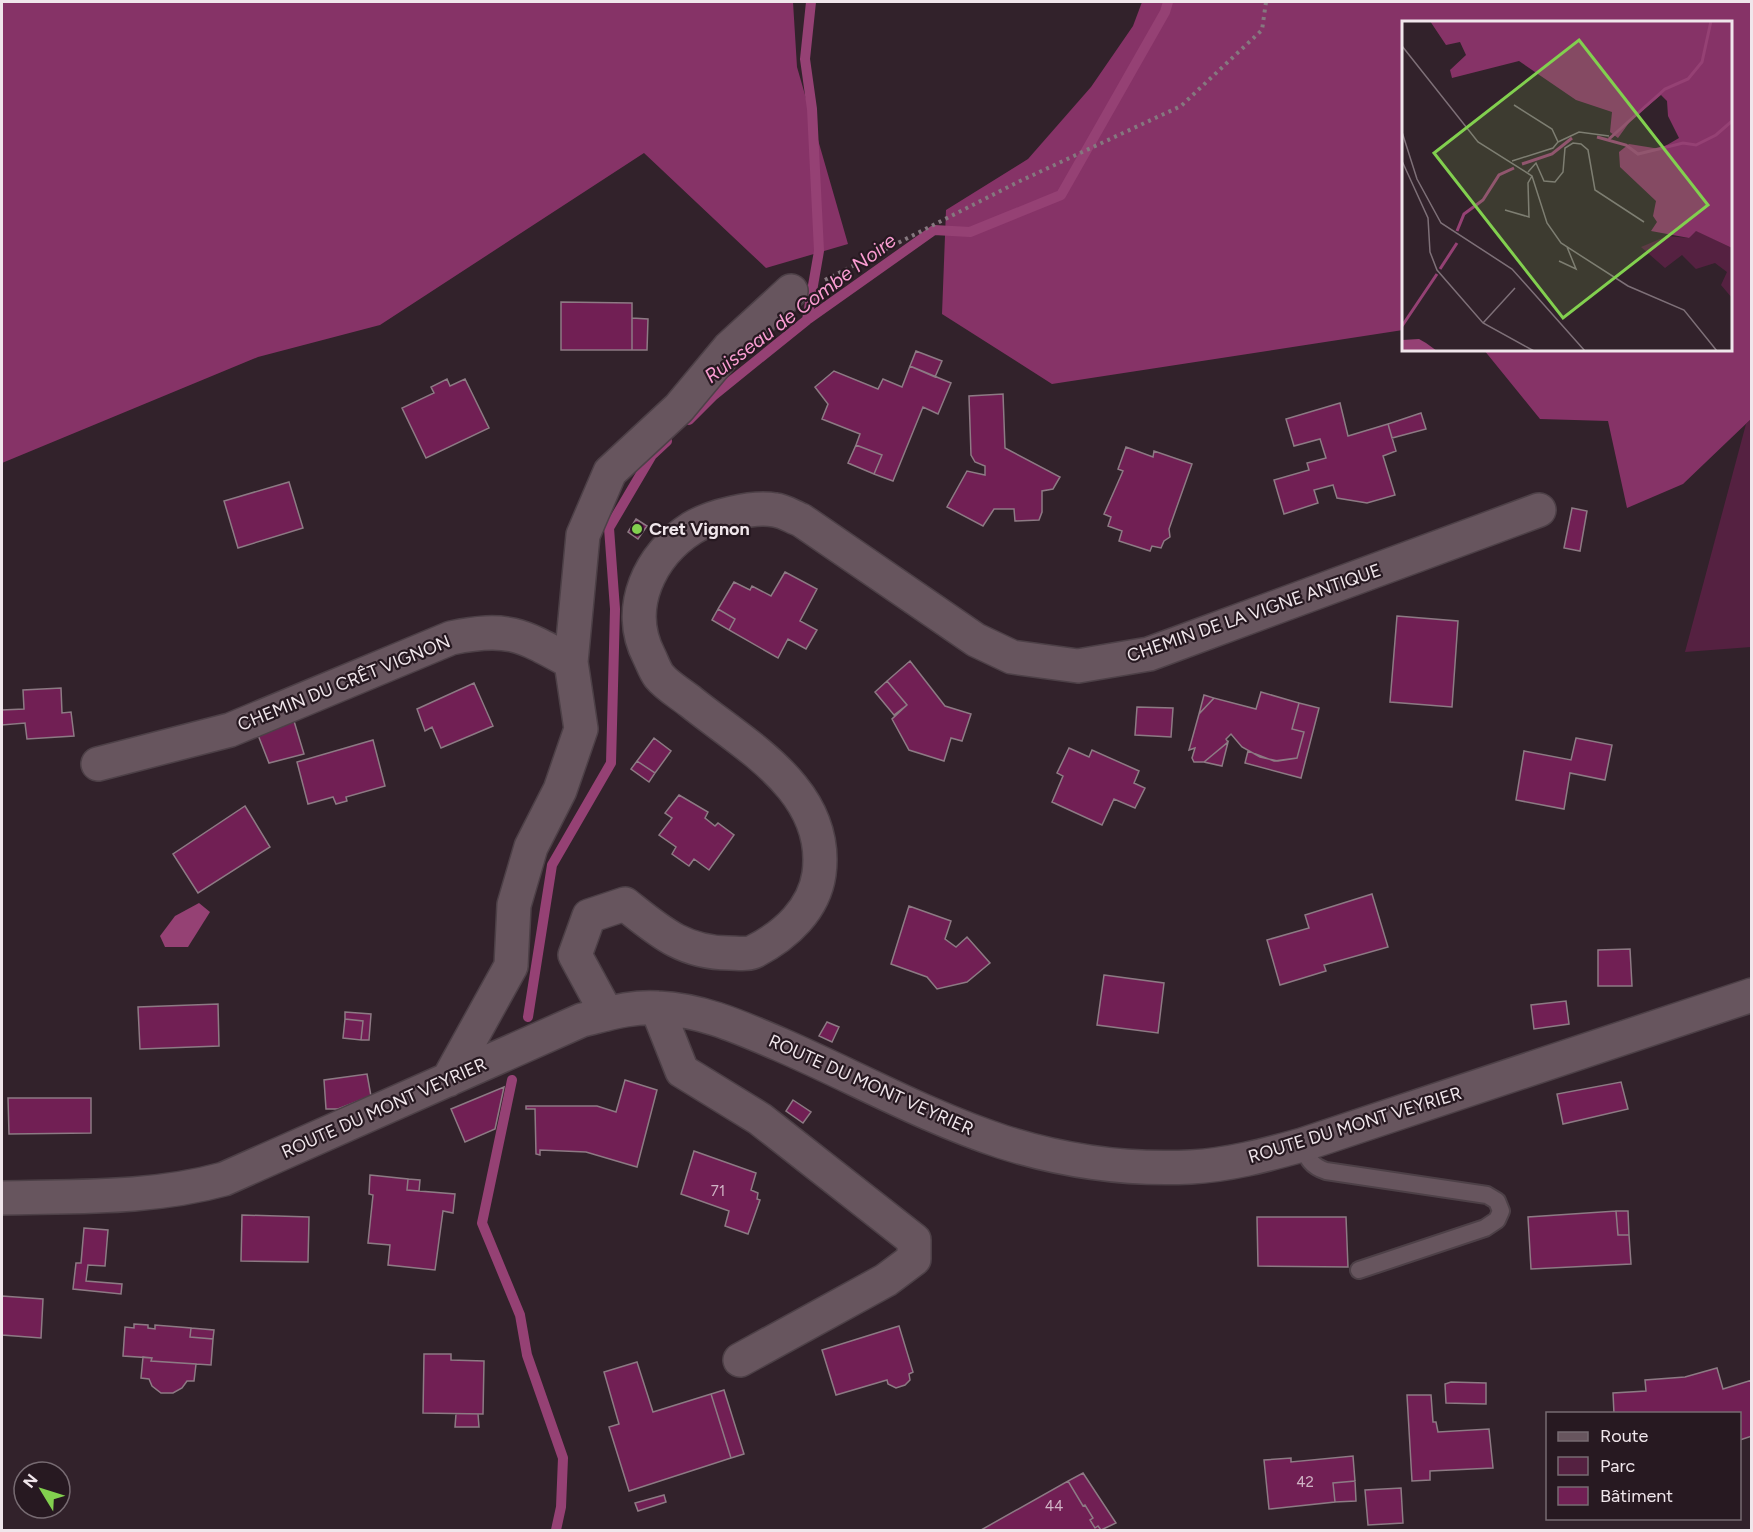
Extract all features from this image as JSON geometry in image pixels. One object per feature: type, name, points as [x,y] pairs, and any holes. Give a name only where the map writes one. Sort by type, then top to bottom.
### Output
[{"type":"street","points":[[448,1080],[511,966],[514,905],[531,848],[560,790],[581,729],[572,662],[583,535],[610,472],[679,408],[729,348],[791,291]]},
{"type":"street","name":"CHEMIN DE LA VIGNE ANTIQUE","points":[[607,1014],[575,955],[589,916],[625,904],[670,939],[707,953],[751,953],[775,941],[797,920],[817,891],[820,865],[818,836],[810,811],[792,785],[659,676],[645,648],[639,623],[640,599],[651,569],[674,540],[701,522],[735,512],[775,510],[801,520],[976,640],[1012,657],[1078,666],[1149,654],[1539,510]]},
{"type":"street","name":"CHEMIN DU CRÊT VIGNON","points":[[98,764],[230,730],[451,638],[486,631],[526,637],[572,662]]},
{"type":"street","name":"ROUTE DU MONT VEYRIER","points":[[2,1198],[122,1195],[194,1187],[224,1179],[582,1020],[633,1008],[657,1008],[715,1017],[1002,1141],[1041,1152],[1108,1164],[1191,1167],[1245,1160],[1302,1145],[1752,995]]},
{"type":"street","points":[[657,1008],[682,1071],[760,1119],[914,1240],[914,1258],[886,1280],[740,1360]]},
{"type":"lane","points":[[1302,1145],[1310,1162],[1326,1171],[1487,1195],[1497,1201],[1501,1210],[1497,1220],[1485,1228],[1359,1270]]},
{"type":"path","points":[[824,280],[1018,182],[1181,106],[1262,30],[1266,2]]},
{"type":"green space","points":[[1751,419],[1751,647],[1685,652],[1746,424]]},
{"type":"shaded area","points":[[2,2],[793,2],[797,67],[848,244],[766,268],[644,153],[380,325],[258,357],[2,463]]},
{"type":"shaded area","points":[[1142,2],[1751,2],[1751,419],[1683,484],[1627,508],[1608,421],[1540,419],[1485,351],[1732,351],[1732,21],[1402,21],[1402,330],[1052,384],[942,314],[946,210],[1028,159],[1091,87],[1133,26]]},
{"type":"shaded area","points":[[199,903],[210,912],[188,947],[165,947],[160,936],[175,916]]},
{"type":"building","points":[[561,302],[632,303],[632,350],[561,350]]},
{"type":"building","points":[[632,318],[648,319],[647,350],[632,350]]},
{"type":"building","points":[[916,351],[942,361],[935,377],[910,366]]},
{"type":"building","points":[[910,366],[951,383],[938,414],[923,407],[893,481],[874,474],[882,455],[856,445],[860,434],[822,419],[828,404],[815,387],[834,371],[878,389],[883,379],[902,387]]},
{"type":"building","points":[[447,379],[450,386],[465,379],[489,428],[426,458],[402,408],[434,393],[431,387]]},
{"type":"building","points":[[1003,394],[1005,448],[1060,477],[1053,489],[1042,491],[1042,512],[1039,520],[1015,521],[1014,509],[994,509],[983,526],[947,507],[967,471],[985,475],[985,466],[975,462],[971,455],[969,396]]},
{"type":"building","points":[[1340,403],[1348,436],[1388,424],[1396,451],[1383,456],[1395,495],[1367,503],[1337,498],[1333,485],[1314,490],[1318,503],[1284,514],[1274,480],[1309,470],[1307,463],[1326,458],[1320,439],[1294,446],[1286,419]]},
{"type":"building","points":[[1421,413],[1426,429],[1392,438],[1388,424]]},
{"type":"building","points":[[856,445],[882,455],[874,474],[848,463]]},
{"type":"building","points":[[1126,447],[1153,457],[1154,451],[1192,464],[1169,529],[1170,537],[1164,541],[1161,548],[1152,546],[1150,551],[1119,541],[1122,531],[1108,526],[1111,517],[1104,514],[1123,471],[1118,469]]},
{"type":"building","points":[[289,482],[303,528],[238,548],[224,501]]},
{"type":"building","points":[[1572,508],[1587,511],[1580,551],[1564,548]]},
{"type":"building","name":"Cret Vignon","points":[[636,519],[647,526],[638,539],[628,532]]},
{"type":"building","points":[[785,572],[817,589],[800,621],[817,630],[806,649],[788,639],[778,658],[729,630],[735,619],[718,609],[734,582],[750,590],[752,586],[771,596]]},
{"type":"building","points":[[718,609],[735,619],[729,630],[712,620]]},
{"type":"building","points":[[1397,616],[1458,621],[1452,707],[1390,702]]},
{"type":"building","points":[[910,661],[945,706],[971,714],[962,741],[951,738],[944,761],[909,750],[892,719],[907,705],[887,681]]},
{"type":"building","points":[[887,681],[907,705],[894,715],[875,692]]},
{"type":"building","points":[[474,683],[493,726],[441,748],[432,727],[425,731],[417,709]]},
{"type":"building","points":[[61,688],[62,713],[71,712],[74,736],[27,739],[25,723],[2,725],[2,710],[24,709],[23,690]]},
{"type":"building","points":[[1261,692],[1299,703],[1292,729],[1304,732],[1297,758],[1278,761],[1260,757],[1242,747],[1231,734],[1226,739],[1228,742],[1204,762],[1194,762],[1192,758],[1195,748],[1189,750],[1199,714],[1214,698],[1256,709]]},
{"type":"building","points":[[1204,695],[1214,698],[1199,714]]},
{"type":"building","points":[[1299,703],[1319,708],[1301,778],[1245,763],[1248,751],[1274,761],[1297,758],[1304,732],[1292,729]]},
{"type":"building","points":[[1137,707],[1173,708],[1171,737],[1135,735]]},
{"type":"building","points":[[294,721],[304,754],[269,763],[258,735]]},
{"type":"building","points":[[654,738],[671,751],[655,773],[637,761]]},
{"type":"building","points":[[1576,738],[1612,745],[1605,780],[1570,773],[1564,809],[1516,800],[1524,751],[1571,760]]},
{"type":"building","points":[[373,740],[385,786],[346,797],[347,801],[336,804],[333,797],[308,804],[297,762]]},
{"type":"building","points":[[1228,742],[1222,766],[1204,762]]},
{"type":"building","points":[[1069,748],[1089,757],[1092,750],[1139,771],[1134,783],[1145,788],[1135,808],[1114,799],[1102,825],[1052,802],[1063,776],[1057,773]]},
{"type":"building","points":[[637,761],[655,773],[649,782],[631,769]]},
{"type":"building","points":[[679,795],[708,812],[705,818],[715,826],[718,823],[734,835],[709,870],[694,859],[689,866],[672,854],[676,847],[659,835],[672,818],[665,813]]},
{"type":"building","points":[[245,806],[270,847],[198,893],[173,854]]},
{"type":"building","points":[[1372,894],[1388,947],[1324,965],[1326,971],[1280,985],[1267,940],[1309,928],[1305,915]]},
{"type":"building","points":[[909,906],[951,921],[945,939],[956,947],[967,937],[990,963],[967,982],[937,989],[927,977],[891,964]]},
{"type":"building","points":[[1630,949],[1632,986],[1598,986],[1598,950]]},
{"type":"building","points":[[1104,975],[1164,983],[1158,1033],[1097,1025]]},
{"type":"building","points":[[1566,1001],[1569,1024],[1534,1029],[1531,1005]]},
{"type":"building","points":[[218,1004],[219,1046],[140,1049],[138,1007]]},
{"type":"building","points":[[345,1012],[371,1014],[369,1040],[361,1040],[363,1021],[345,1019]]},
{"type":"building","points":[[345,1019],[363,1021],[361,1040],[343,1038]]},
{"type":"building","points":[[827,1022],[839,1027],[832,1042],[819,1036]]},
{"type":"building","points":[[367,1074],[371,1096],[338,1109],[326,1109],[324,1080]]},
{"type":"building","points":[[625,1080],[657,1090],[637,1167],[586,1152],[540,1150],[540,1155],[536,1154],[535,1109],[526,1109],[526,1106],[597,1106],[616,1112]]},
{"type":"building","points":[[1621,1082],[1628,1109],[1563,1124],[1557,1094]]},
{"type":"building","points":[[504,1087],[495,1129],[465,1142],[451,1109]]},
{"type":"building","points":[[8,1098],[91,1098],[91,1133],[9,1134]]},
{"type":"building","points":[[793,1100],[811,1112],[803,1123],[786,1111]]},
{"type":"building","points":[[694,1151],[756,1173],[751,1190],[758,1193],[757,1199],[760,1200],[748,1234],[725,1226],[729,1211],[681,1194]]},
{"type":"building","points":[[370,1175],[408,1179],[407,1190],[455,1194],[453,1213],[443,1211],[435,1270],[388,1265],[390,1245],[368,1243],[373,1195],[369,1194]]},
{"type":"building","points":[[408,1179],[420,1180],[419,1191],[407,1190]]},
{"type":"building","points":[[1616,1211],[1618,1235],[1629,1235],[1631,1264],[1531,1269],[1528,1217]]},
{"type":"building","points":[[1616,1211],[1628,1211],[1629,1235],[1618,1235]]},
{"type":"building","points":[[242,1215],[309,1217],[308,1262],[241,1261]]},
{"type":"building","points":[[1257,1217],[1346,1217],[1348,1267],[1258,1266]]},
{"type":"building","points":[[84,1228],[108,1230],[105,1266],[88,1265],[86,1281],[122,1284],[121,1294],[73,1289],[76,1263],[81,1263]]},
{"type":"building","points":[[2,1296],[43,1299],[41,1338],[2,1335]]},
{"type":"building","points":[[134,1324],[148,1325],[148,1328],[155,1329],[155,1325],[191,1328],[190,1337],[213,1339],[211,1365],[151,1361],[152,1358],[123,1356],[125,1327],[134,1328]]},
{"type":"building","points":[[899,1326],[913,1372],[909,1374],[910,1380],[905,1385],[896,1388],[888,1384],[887,1380],[836,1395],[822,1350]]},
{"type":"building","points":[[191,1328],[214,1330],[213,1339],[190,1337]]},
{"type":"building","points":[[424,1354],[451,1354],[451,1360],[484,1361],[483,1414],[423,1413]]},
{"type":"building","points":[[143,1357],[152,1358],[151,1361],[196,1364],[194,1381],[187,1381],[182,1388],[173,1393],[161,1393],[152,1386],[149,1379],[141,1378]]},
{"type":"building","points":[[637,1362],[653,1412],[711,1394],[731,1458],[629,1491],[609,1427],[619,1424],[604,1372]]},
{"type":"building","points":[[1717,1368],[1723,1389],[1752,1380],[1752,1436],[1741,1440],[1741,1412],[1614,1412],[1613,1393],[1646,1391],[1645,1380],[1685,1377]]},
{"type":"building","points":[[1451,1382],[1486,1383],[1486,1404],[1446,1403],[1445,1384]]},
{"type":"building","points":[[724,1390],[744,1454],[731,1458],[711,1394]]},
{"type":"building","points":[[1407,1395],[1431,1395],[1433,1422],[1436,1422],[1438,1432],[1489,1429],[1493,1468],[1430,1471],[1430,1480],[1412,1481]]},
{"type":"building","points":[[456,1414],[478,1414],[479,1427],[455,1427]]},
{"type":"building","points":[[1353,1456],[1355,1481],[1333,1483],[1335,1502],[1269,1509],[1264,1460],[1291,1458],[1291,1462]]},
{"type":"building","points":[[1083,1473],[1116,1523],[1101,1530],[1098,1526],[1095,1528],[1090,1520],[1093,1518],[1068,1481]]},
{"type":"building","points":[[1068,1481],[1093,1518],[1090,1520],[1095,1528],[1098,1526],[1101,1530],[981,1530]]},
{"type":"building","points":[[1355,1481],[1356,1501],[1335,1502],[1333,1483]]},
{"type":"building","points":[[1401,1488],[1403,1523],[1368,1525],[1365,1490]]},
{"type":"building","points":[[664,1495],[666,1502],[638,1511],[635,1503]]},
{"type":"waterway","points":[[807,320],[819,251],[812,109],[805,59],[811,2]]},
{"type":"waterway","name":"Ruisseau de Combe Noire","points":[[689,420],[714,395],[807,320],[934,230],[970,232],[1061,195],[1165,12],[1168,2]]},
{"type":"waterway","name":"Ruisseau de Combe Noire","points":[[528,1017],[552,865],[611,763],[615,609],[609,528],[652,455],[667,441]]},
{"type":"waterway","name":"Ruisseau de Combe Noire","points":[[512,1080],[482,1223],[520,1315],[527,1355],[563,1458],[561,1507],[556,1530]]},
{"type":"place","name":"Cret Vignon","points":[[637,529]]}]
